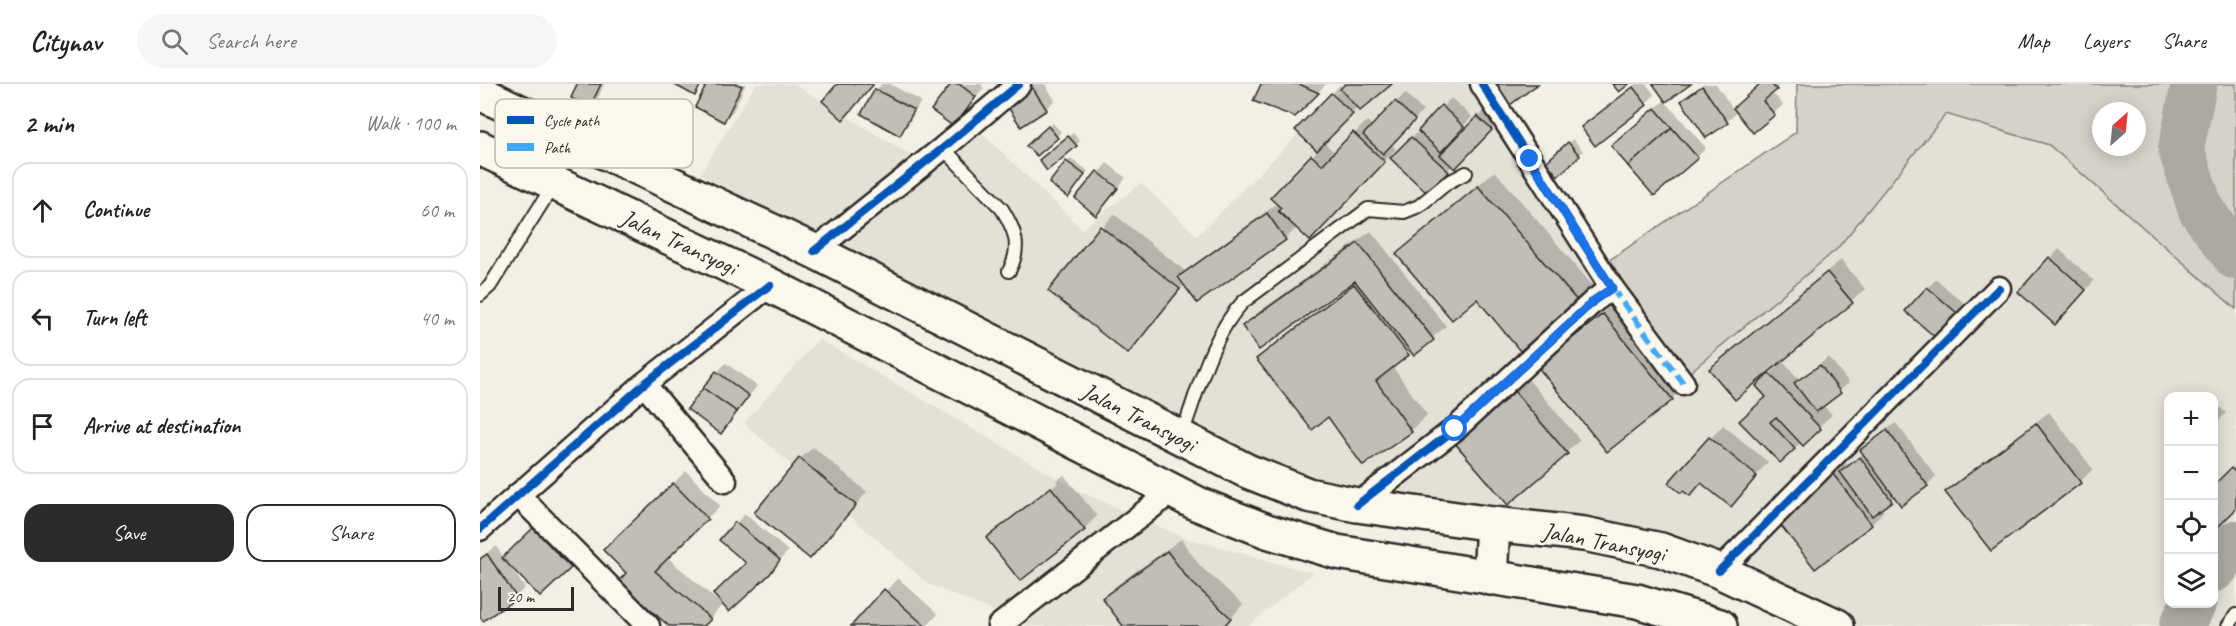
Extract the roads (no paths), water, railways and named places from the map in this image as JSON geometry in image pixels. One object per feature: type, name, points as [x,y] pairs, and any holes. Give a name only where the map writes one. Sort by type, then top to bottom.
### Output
[{"type":"highway","name":"Jalan Transyogi","points":[[480,93],[495,100]]},
{"type":"highway","name":"Jalan Transyogi","points":[[480,148],[495,155]]},
{"type":"highway","name":"Jalan Transyogi","points":[[522,168],[770,285],[1198,504],[1267,531],[1337,552],[1637,601],[1720,626]]},
{"type":"highway","name":"Jalan Transyogi","points":[[639,168],[814,251],[1247,471],[1308,495],[1357,505],[1584,534],[1661,550],[1719,571],[1837,626]]},
{"type":"highway","points":[[1490,578],[1493,524]]},
{"type":"street","points":[[814,251],[1019,84]]},
{"type":"street","points":[[1482,84],[1612,288],[1683,383]]},
{"type":"street","points":[[480,529],[644,384],[770,285]]},
{"type":"street","points":[[1357,505],[1455,429],[1594,300],[1612,288]]},
{"type":"street","points":[[1719,571],[1999,288]]},
{"type":"street","points":[[644,384],[725,482]]},
{"type":"street","points":[[999,626],[1172,491]]},
{"type":"street","points":[[518,495],[648,626]]},
{"type":"lane","points":[[943,148],[1002,209],[1009,220],[1014,232],[1017,258],[1009,271]]},
{"type":"lane","points":[[1181,438],[1207,364],[1233,312],[1243,302],[1368,210],[1404,212],[1419,207],[1447,183],[1466,173]]},
{"type":"lane","points":[[480,295],[490,286],[554,183]]},
{"type":"lane","points":[[2228,626],[2236,615]]},
{"type":"waterway","points":[[2194,84],[2181,149],[2201,210],[2236,257]]},
{"type":"waterway","points":[[2218,564],[2236,543]]},
{"type":"waterway","points":[[2182,626],[2191,608]]}]
